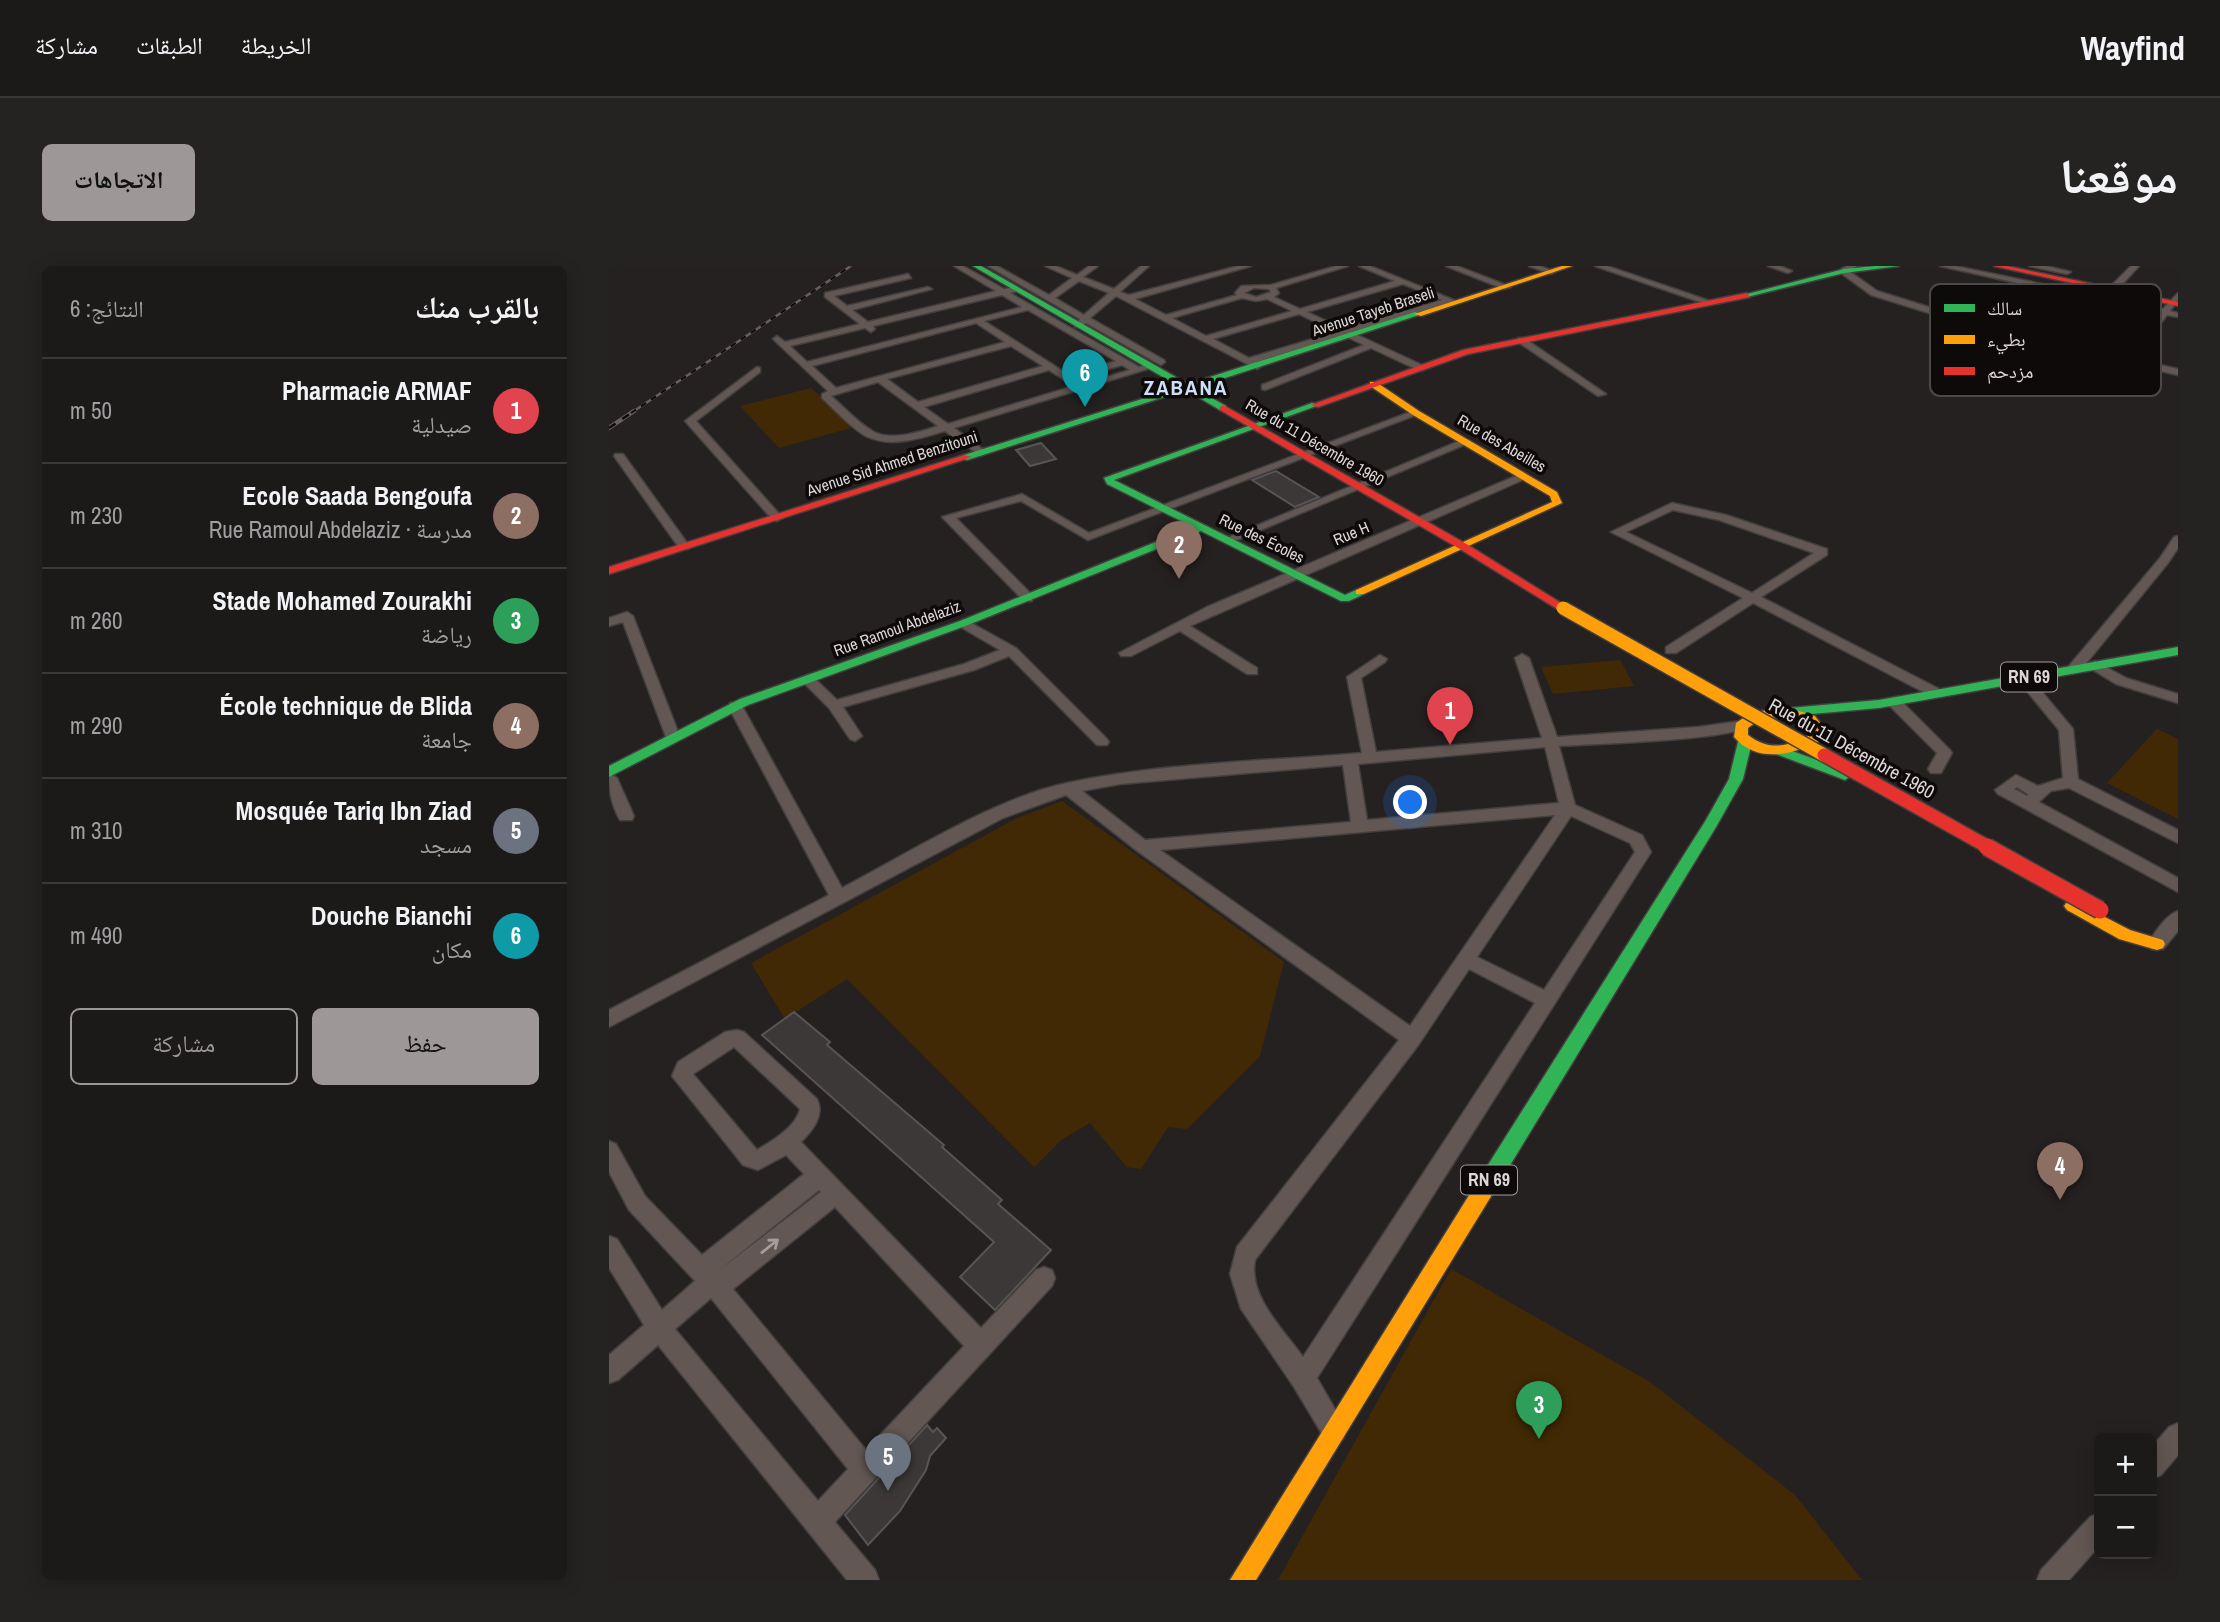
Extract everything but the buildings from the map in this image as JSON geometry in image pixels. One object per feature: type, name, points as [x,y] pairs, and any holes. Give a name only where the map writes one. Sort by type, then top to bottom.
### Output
[{"type":"main road","name":"Rue du 11 Décembre 1960","points":[[975,266],[1006,279],[1081,321],[1141,364],[1186,387],[1464,547],[1526,587],[2163,947]]},
{"type":"main road","name":"Avenue Tayeb Braseli","points":[[1186,387],[1348,333],[1507,287],[1544,268],[1569,266]]},
{"type":"main road","points":[[1251,426],[1466,352],[1709,302],[1856,268],[1896,266]]},
{"type":"main road","points":[[1997,266],[2067,273],[2096,284]]},
{"type":"main road","name":"Rue des Abeilles","points":[[1373,384],[1416,413],[1554,494],[1557,503],[1464,547]]},
{"type":"main road","name":"Avenue Sid Ahmed Benzitouni","points":[[609,571],[1186,387]]},
{"type":"main road","name":"Rue des Écoles","points":[[1251,426],[1109,478],[1110,482],[1345,599],[1464,547]]},
{"type":"main road","name":"Rue Ramoul Abdelaziz","points":[[609,772],[735,706],[964,623],[1202,527]]},
{"type":"main road","name":"Rue du 11 Décembre 1960","points":[[1526,587],[1567,604],[1770,713]]},
{"type":"main road","name":"Rue du 11 Décembre 1960","points":[[1526,587],[1556,611],[1675,679],[1743,732],[1759,749],[1779,751],[1848,777],[2112,929],[2163,947]]},
{"type":"main road","name":"RN 69","points":[[1887,703],[2178,651]]},
{"type":"main road","points":[[1736,779],[1743,732],[1757,715],[1887,703]]},
{"type":"main road","points":[[1736,779],[1779,751],[1797,748],[1837,719],[1887,703]]},
{"type":"main road","name":"Rue du 11 Décembre 1960","points":[[1789,712],[1810,719],[1816,735],[1837,755],[2126,918],[2163,947]]},
{"type":"main road","name":"RN 69","points":[[1242,1580],[1736,779]]},
{"type":"street","points":[[893,266],[951,304]]},
{"type":"street","points":[[958,266],[1006,279],[1050,298],[1141,364]]},
{"type":"street","points":[[1049,266],[1129,298],[1253,363]]},
{"type":"street","points":[[1050,298],[1094,266]]},
{"type":"street","points":[[1081,321],[1145,266]]},
{"type":"street","points":[[1197,266],[1227,278]]},
{"type":"street","points":[[1129,298],[1247,266]]},
{"type":"street","points":[[1166,317],[1242,296],[1269,292],[1343,266]]},
{"type":"street","points":[[1363,266],[1452,301]]},
{"type":"street","points":[[1450,266],[1507,287]]},
{"type":"street","points":[[1599,266],[1709,302]]},
{"type":"street","points":[[1772,266],[1788,271]]},
{"type":"street","points":[[1944,266],[2048,284]]},
{"type":"street","points":[[2033,266],[2067,273]]},
{"type":"street","points":[[2118,284],[2135,266]]},
{"type":"street","points":[[1856,268],[1874,293],[1930,310]]},
{"type":"street","points":[[890,344],[848,308],[828,295],[908,276]]},
{"type":"street","points":[[784,345],[951,304],[1006,279]]},
{"type":"street","points":[[1006,279],[1030,307],[1141,364]]},
{"type":"street","points":[[1207,338],[1402,282]]},
{"type":"street","points":[[1237,283],[1269,292],[1301,312],[1421,368]]},
{"type":"street","points":[[1958,284],[1985,284]]},
{"type":"street","points":[[1242,296],[1239,291],[1248,287]]},
{"type":"street","points":[[848,308],[928,289]]},
{"type":"street","points":[[1911,304],[1922,299]]},
{"type":"street","points":[[2161,321],[2174,306]]},
{"type":"street","points":[[805,365],[1030,307]]},
{"type":"street","points":[[978,321],[1082,387]]},
{"type":"street","points":[[775,337],[834,391]]},
{"type":"street","points":[[1521,340],[1601,394]]},
{"type":"street","points":[[1010,343],[834,391],[825,396],[870,435],[909,437],[946,429],[1082,387],[1141,364]]},
{"type":"street","points":[[1265,387],[1373,344]]},
{"type":"street","points":[[1067,378],[1141,364]]},
{"type":"street","points":[[916,405],[1049,367]]},
{"type":"street","points":[[757,370],[690,421],[777,518]]},
{"type":"street","points":[[880,379],[981,453]]},
{"type":"street","points":[[1028,598],[948,516],[1022,497],[1088,537],[1416,413]]},
{"type":"street","points":[[1228,540],[1466,442]]},
{"type":"street","points":[[619,456],[684,547]]},
{"type":"street","name":"Rue H","points":[[1126,653],[1295,574],[1523,476]]},
{"type":"street","points":[[1671,650],[1753,598],[1823,552],[1722,517],[1672,506],[1617,532],[1753,598],[1938,694]]},
{"type":"street","points":[[2074,668],[2164,560],[2178,539]]},
{"type":"street","points":[[2164,560],[2178,564]]},
{"type":"street","points":[[609,622],[627,615],[673,737]]},
{"type":"street","points":[[964,623],[1011,651],[1102,742]]},
{"type":"street","points":[[1181,626],[1252,671]]},
{"type":"street","points":[[834,705],[969,667],[1011,651]]},
{"type":"street","points":[[1334,1430],[1303,1378],[1249,1301],[1241,1274],[1245,1255],[1412,1038],[1568,808],[1551,741],[1522,658]]},
{"type":"street","points":[[1370,757],[1354,677],[1380,659]]},
{"type":"street","points":[[2095,665],[2121,681],[2178,699]]},
{"type":"street","points":[[2023,678],[2066,729],[2071,782]]},
{"type":"street","points":[[807,679],[834,705],[855,736]]},
{"type":"street","points":[[1887,703],[1941,747],[1945,753],[1936,769]]},
{"type":"street","points":[[735,706],[838,896]]},
{"type":"street","points":[[609,1019],[1019,803],[1068,788],[1120,779],[1551,741],[1698,732],[1743,732]]},
{"type":"street","points":[[1350,758],[1360,826]]},
{"type":"street","points":[[609,778],[626,816]]},
{"type":"street","points":[[2178,838],[2071,782],[2046,787],[2033,798],[2178,886]]},
{"type":"street","points":[[1068,788],[1142,846],[1412,1038]]},
{"type":"street","points":[[1142,846],[1568,808],[1636,839],[1642,847],[1643,852],[1303,1378]]},
{"type":"street","points":[[2163,947],[2178,918]]},
{"type":"street","points":[[1465,959],[1547,1000]]},
{"type":"street","points":[[737,1038],[810,1105],[810,1117],[787,1142],[768,1156],[758,1160],[750,1158],[681,1076],[685,1068],[723,1042],[737,1038]]},
{"type":"street","points":[[787,1142],[981,1346]]},
{"type":"street","points":[[609,1151],[637,1203],[710,1280],[865,1469]]},
{"type":"street","points":[[609,1370],[660,1329],[819,1176]]},
{"type":"street","points":[[710,1280],[835,1194]]},
{"type":"street","points":[[609,1247],[660,1329],[865,1580]]},
{"type":"street","points":[[818,1520],[1044,1278]]},
{"type":"street","points":[[2157,1460],[2178,1436]]},
{"type":"street","points":[[2059,1578],[2094,1532]]},
{"type":"shaded area","points":[[811,388],[854,427],[779,448],[740,406]]},
{"type":"shaded area","points":[[1620,660],[1634,686],[1553,694],[1541,667]]},
{"type":"shaded area","points":[[2157,729],[2178,739],[2178,819],[2107,783]]},
{"type":"shaded area","points":[[1062,801],[1284,962],[1260,1056],[1187,1129],[1168,1127],[1141,1169],[1127,1167],[1090,1123],[1061,1140],[1034,1167],[847,979],[785,1019],[751,963],[1017,818]]},
{"type":"shaded area","points":[[1451,1269],[1650,1382],[1795,1495],[1862,1580],[1278,1580]]},
{"type":"railway","points":[[631,413],[851,266]]},
{"type":"railway","points":[[609,428],[634,411]]},
{"type":"traffic: fast","points":[[976,266],[1223,408]]},
{"type":"traffic: fast","points":[[1747,295],[1844,271],[1896,266]]},
{"type":"traffic: fast","points":[[967,457],[1418,314]]},
{"type":"traffic: fast","points":[[1315,405],[1109,478],[1110,482],[1345,599],[1360,592]]},
{"type":"traffic: fast","points":[[609,772],[744,702],[964,623],[1202,527]]},
{"type":"traffic: fast","points":[[1789,712],[1879,704],[2178,651]]},
{"type":"traffic: fast","points":[[1483,1191],[1711,823],[1736,779],[1745,742]]},
{"type":"traffic: fast","points":[[1781,751],[1845,775]]},
{"type":"traffic: slow","points":[[1418,314],[1569,266]]},
{"type":"traffic: slow","points":[[1360,592],[1557,503],[1554,494],[1416,413],[1373,384]]},
{"type":"traffic: slow","points":[[1563,608],[1824,755]]},
{"type":"traffic: slow","points":[[1789,712],[1810,719],[1817,728],[1816,737],[1778,751],[1759,748],[1741,737],[1741,726],[1757,715],[1789,712]]},
{"type":"traffic: slow","points":[[2072,906],[2125,935],[2157,944]]},
{"type":"traffic: slow","points":[[1242,1580],[1483,1191]]},
{"type":"traffic: jam","points":[[1997,266],[2083,284]]},
{"type":"traffic: jam","points":[[1315,405],[1466,352],[1747,295]]},
{"type":"traffic: jam","points":[[2161,300],[2178,304]]},
{"type":"traffic: jam","points":[[1223,408],[1464,547],[1563,608]]},
{"type":"traffic: jam","points":[[609,571],[967,457]]},
{"type":"traffic: jam","points":[[1824,755],[2100,910]]},
{"type":"place","name":"Douche Bianchi","points":[[1085,407]]},
{"type":"place","name":"Ecole Saada Bengoufa","points":[[1179,579]]},
{"type":"place","name":"Pharmacie ARMAF","points":[[1450,745]]},
{"type":"place","name":"École technique de Blida","points":[[2060,1200]]},
{"type":"place","name":"Stade Mohamed Zourakhi","points":[[1539,1439]]},
{"type":"place","name":"Mosquée Tariq Ibn Ziad","points":[[888,1491]]},
{"type":"district","name":"ZABANA","points":[[1186,388]]}]
